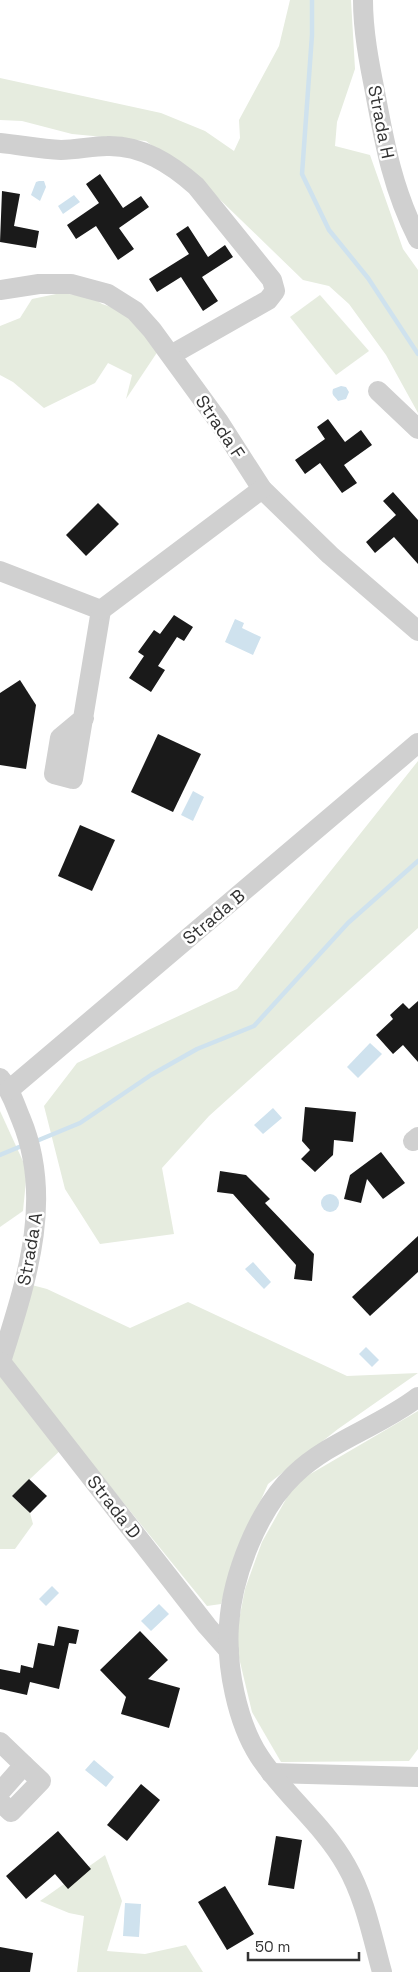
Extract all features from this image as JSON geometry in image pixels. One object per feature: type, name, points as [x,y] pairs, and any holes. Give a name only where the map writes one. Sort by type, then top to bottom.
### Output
[{"type":"street","name":"Strada H","points":[[363,0],[370,63],[388,164],[399,200],[418,239]]},
{"type":"street","points":[[0,143],[61,150],[113,146],[141,151],[157,158],[196,186],[272,280],[275,291],[268,300],[171,355]]},
{"type":"street","name":"Strada F","points":[[0,290],[56,283],[100,290],[135,310],[171,355],[219,422],[262,489],[330,555],[418,631]]},
{"type":"street","points":[[378,390],[418,429]]},
{"type":"street","points":[[84,718],[101,610],[262,489]]},
{"type":"street","points":[[0,571],[101,610]]},
{"type":"street","name":"Strada B","points":[[5,1084],[418,742]]},
{"type":"street","name":"Strada A","points":[[0,1363],[23,1292],[34,1245],[37,1196],[29,1143],[5,1084]]},
{"type":"street","name":"Strada D","points":[[0,1363],[207,1626],[229,1651]]},
{"type":"street","points":[[382,1972],[363,1903],[346,1865],[323,1831],[271,1773],[248,1736],[241,1718],[229,1651],[228,1626],[234,1595],[247,1553],[271,1502],[294,1474],[347,1438],[398,1411],[418,1397]]},
{"type":"street","points":[[0,1742],[41,1781],[10,1812],[0,1802]]},
{"type":"street","points":[[0,1792],[24,1765]]},
{"type":"street","points":[[271,1773],[418,1777]]},
{"type":"shaded area","points":[[290,0],[351,0],[355,69],[337,122],[335,146],[370,155],[403,249],[418,270],[418,413],[386,355],[349,304],[329,286],[303,280],[210,190],[146,141],[72,134],[22,121],[0,120],[0,78],[161,113],[205,131],[234,151],[240,138],[239,120],[279,46]]},
{"type":"shaded area","points":[[61,293],[91,297],[102,304],[129,313],[158,351],[126,399],[132,375],[108,363],[95,383],[44,408],[13,382],[0,375],[0,326],[20,318],[32,299]]},
{"type":"shaded area","points":[[320,295],[369,351],[336,375],[290,317]]},
{"type":"shaded area","points":[[418,761],[418,928],[209,1116],[162,1168],[174,1234],[100,1244],[65,1189],[44,1106],[77,1063],[237,989]]},
{"type":"shaded area","points":[[0,1111],[27,1170],[23,1211],[0,1227]]},
{"type":"shaded area","points":[[28,1284],[47,1289],[130,1328],[188,1302],[347,1376],[418,1373],[338,1429],[268,1484],[235,1558],[221,1604],[207,1606],[3,1354]]},
{"type":"shaded area","points":[[0,1361],[66,1445],[12,1496],[30,1513],[33,1524],[15,1549],[0,1549]]},
{"type":"shaded area","points":[[418,1411],[418,1749],[409,1761],[281,1762],[252,1712],[235,1641],[245,1589],[262,1542],[295,1483]]},
{"type":"shaded area","points":[[105,1855],[122,1901],[107,1951],[145,1954],[186,1945],[203,1972],[77,1972],[84,1916],[69,1913],[40,1901]]},
{"type":"water","points":[[44,181],[46,187],[40,201],[31,195],[36,182]]},
{"type":"water","points":[[74,195],[80,202],[63,214],[58,206]]},
{"type":"water","points":[[341,386],[346,387],[349,392],[346,399],[338,401],[333,395],[333,389]]},
{"type":"water","points":[[235,619],[244,623],[242,628],[261,637],[253,655],[225,642]]},
{"type":"water","points":[[193,791],[204,797],[193,821],[181,815]]},
{"type":"water","points":[[370,1043],[382,1054],[358,1078],[347,1067]]},
{"type":"water","points":[[273,1108],[282,1118],[263,1134],[254,1125]]},
{"type":"water","points":[[330,1194],[336,1197],[339,1203],[336,1209],[330,1212],[324,1209],[321,1203],[324,1197]]},
{"type":"water","points":[[253,1262],[271,1282],[264,1289],[245,1269]]},
{"type":"water","points":[[366,1347],[379,1360],[372,1367],[359,1354]]},
{"type":"water","points":[[52,1586],[59,1593],[46,1606],[39,1599]]},
{"type":"water","points":[[159,1604],[169,1614],[151,1631],[141,1621]]},
{"type":"water","points":[[94,1760],[114,1777],[106,1787],[85,1770]]},
{"type":"water","points":[[125,1903],[141,1904],[139,1937],[123,1936]]},
{"type":"building","points":[[100,174],[123,208],[141,196],[149,207],[119,228],[134,249],[118,260],[96,226],[76,239],[67,225],[99,203],[86,184]]},
{"type":"building","points":[[2,191],[20,194],[14,226],[39,231],[36,248],[0,242]]},
{"type":"building","points":[[188,226],[208,257],[225,245],[233,257],[202,277],[218,301],[203,311],[181,277],[157,292],[149,279],[189,254],[176,234]]},
{"type":"building","points":[[328,419],[345,442],[361,430],[372,445],[344,465],[357,483],[342,493],[320,463],[305,474],[295,460],[325,439],[317,427]]},
{"type":"building","points":[[393,492],[418,520],[418,564],[394,537],[375,553],[366,542],[396,515],[383,501]]},
{"type":"building","points":[[98,503],[119,524],[86,556],[66,535]]},
{"type":"building","points":[[174,615],[193,627],[184,641],[177,637],[158,666],[165,670],[151,692],[129,678],[144,656],[138,652],[154,630],[160,634]]},
{"type":"building","points":[[20,680],[36,705],[26,769],[0,765],[0,693]]},
{"type":"building","points":[[158,734],[201,754],[173,812],[131,792]]},
{"type":"building","points":[[80,825],[115,840],[92,891],[58,876]]},
{"type":"building","points":[[418,1001],[418,1062],[403,1045],[393,1054],[376,1035],[393,1019],[390,1015],[403,1003],[409,1009]]},
{"type":"building","points":[[305,1107],[356,1112],[353,1142],[334,1140],[333,1155],[315,1172],[301,1159],[310,1150],[302,1141]]},
{"type":"building","points":[[381,1152],[405,1183],[383,1199],[367,1179],[361,1203],[344,1199],[350,1175]]},
{"type":"building","points":[[220,1171],[246,1175],[270,1199],[265,1203],[314,1254],[312,1281],[294,1279],[296,1265],[233,1194],[217,1192]]},
{"type":"building","points":[[418,1236],[418,1272],[370,1316],[352,1297]]},
{"type":"building","points":[[29,1479],[47,1496],[30,1513],[12,1496]]},
{"type":"building","points":[[58,1626],[79,1630],[76,1644],[69,1643],[59,1689],[30,1682],[27,1695],[0,1689],[0,1669],[20,1673],[21,1665],[33,1668],[38,1643],[54,1646]]},
{"type":"building","points":[[140,1631],[168,1660],[148,1679],[180,1688],[169,1728],[121,1714],[126,1697],[100,1670]]},
{"type":"building","points":[[141,1784],[160,1800],[127,1841],[107,1825]]},
{"type":"building","points":[[58,1831],[91,1869],[68,1889],[55,1874],[26,1899],[6,1876]]},
{"type":"building","points":[[276,1836],[302,1840],[294,1889],[268,1885]]},
{"type":"building","points":[[225,1886],[254,1934],[227,1950],[198,1902]]},
{"type":"building","points":[[0,1947],[33,1953],[30,1972],[0,1972]]},
{"type":"waterway","points":[[312,0],[312,35],[302,174],[329,230],[368,278],[418,354]]},
{"type":"waterway","points":[[34,1142],[80,1123],[151,1075],[197,1049],[254,1026],[348,923],[418,861]]},
{"type":"waterway","points":[[0,1155],[24,1145]]}]
